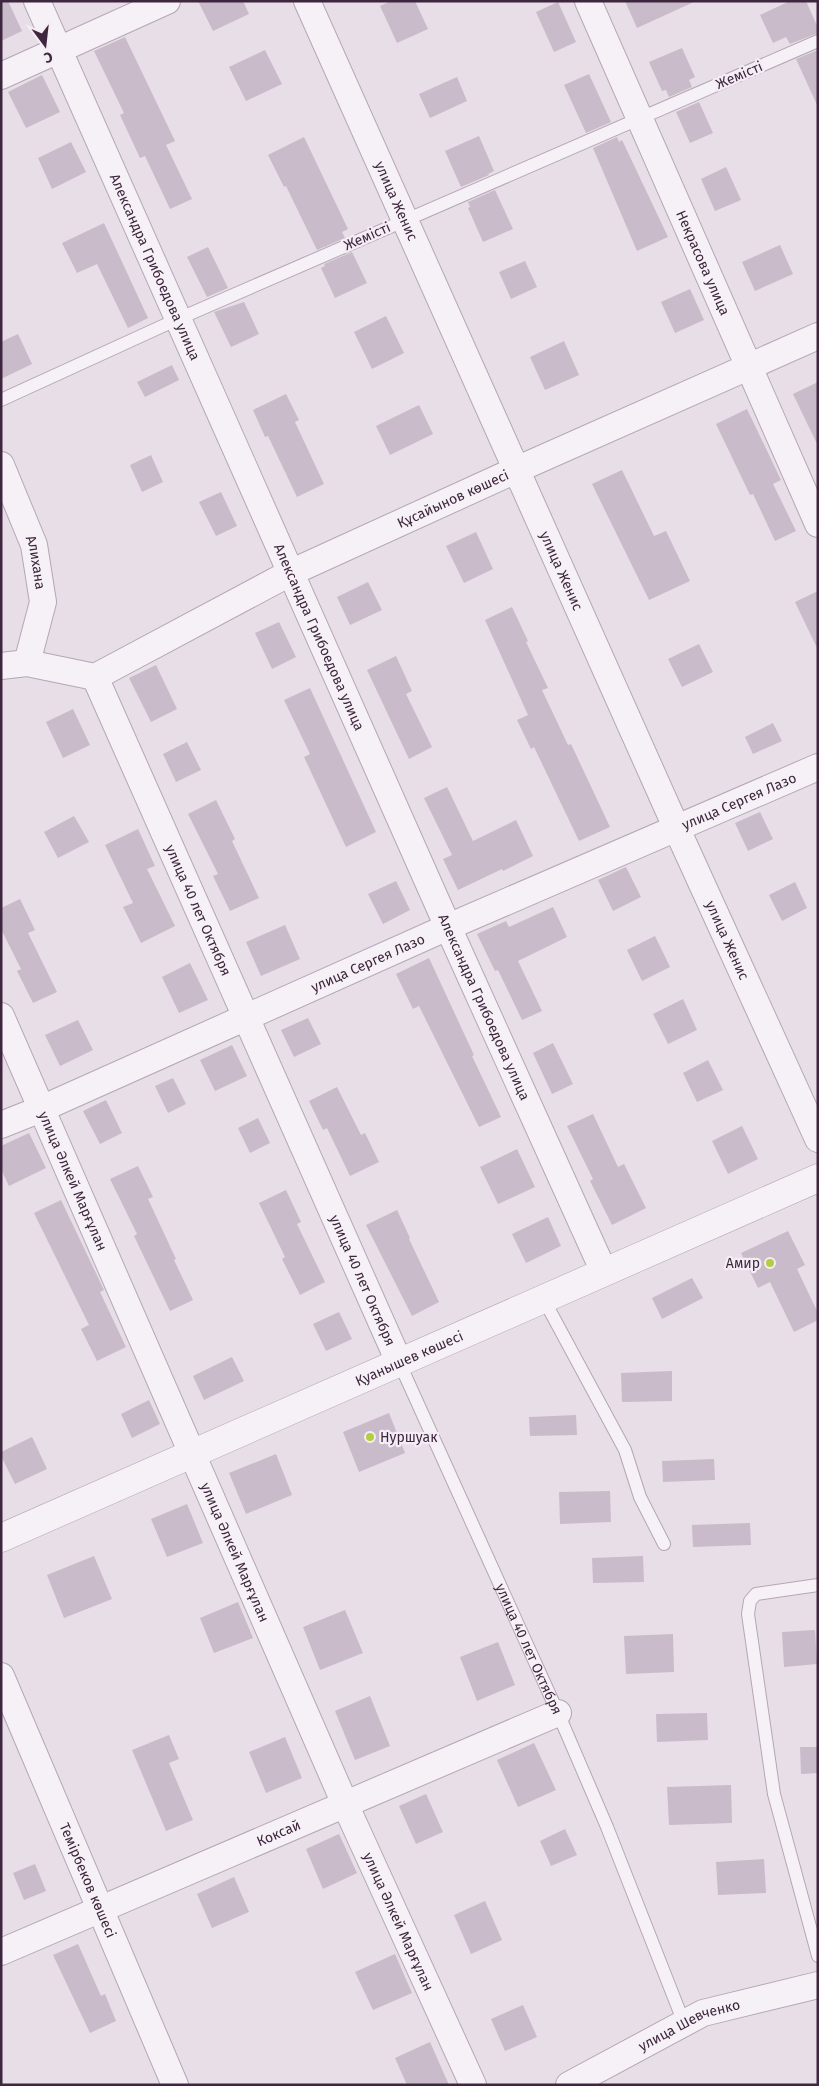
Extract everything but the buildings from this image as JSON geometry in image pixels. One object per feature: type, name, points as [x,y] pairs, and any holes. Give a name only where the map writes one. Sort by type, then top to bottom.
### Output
[{"type":"street","name":"Александра Грибоедова улица","points":[[37,1],[290,573],[604,1272]]},
{"type":"street","points":[[1,76],[167,1]]},
{"type":"street","name":"улица Женис","points":[[307,1],[676,827],[818,1139]]},
{"type":"street","name":"Некрасова улица","points":[[588,1],[818,524]]},
{"type":"street","name":"Құсайынов көшесі","points":[[95,677],[290,573],[818,336]]},
{"type":"street","name":"Алихана","points":[[1,465],[34,545],[43,602],[27,663]]},
{"type":"street","points":[[1,666],[27,663],[95,677]]},
{"type":"street","name":"улица 40 лет Октября","points":[[95,677],[399,1362]]},
{"type":"street","name":"улица Сергея Лазо","points":[[1,1125],[41,1109],[676,827],[818,767]]},
{"type":"street","name":"улица Әлкей Марғұлан","points":[[1,1016],[344,1804],[473,2085]]},
{"type":"street","name":"Қуанышев көшесі","points":[[1,1538],[818,1178]]},
{"type":"street","name":"Темірбеков көшесі","points":[[1,1676],[176,2085]]},
{"type":"street","name":"Коксай","points":[[1,1952],[558,1713]]},
{"type":"street","name":"улица Шевченко","points":[[569,2085],[703,2013],[818,1984]]},
{"type":"lane","name":"Жемісті","points":[[1,400],[405,220],[818,41]]},
{"type":"lane","points":[[543,1298],[625,1450],[640,1497],[664,1544]]},
{"type":"lane","name":"улица 40 лет Октября","points":[[399,1362],[558,1713],[607,1827],[684,2023]]},
{"type":"lane","points":[[818,1585],[756,1594],[750,1601],[748,1614],[774,1794],[818,1956]]},
{"type":"place","name":"Амир","points":[[770,1263]]},
{"type":"place","name":"Нуршуак","points":[[370,1437]]}]
